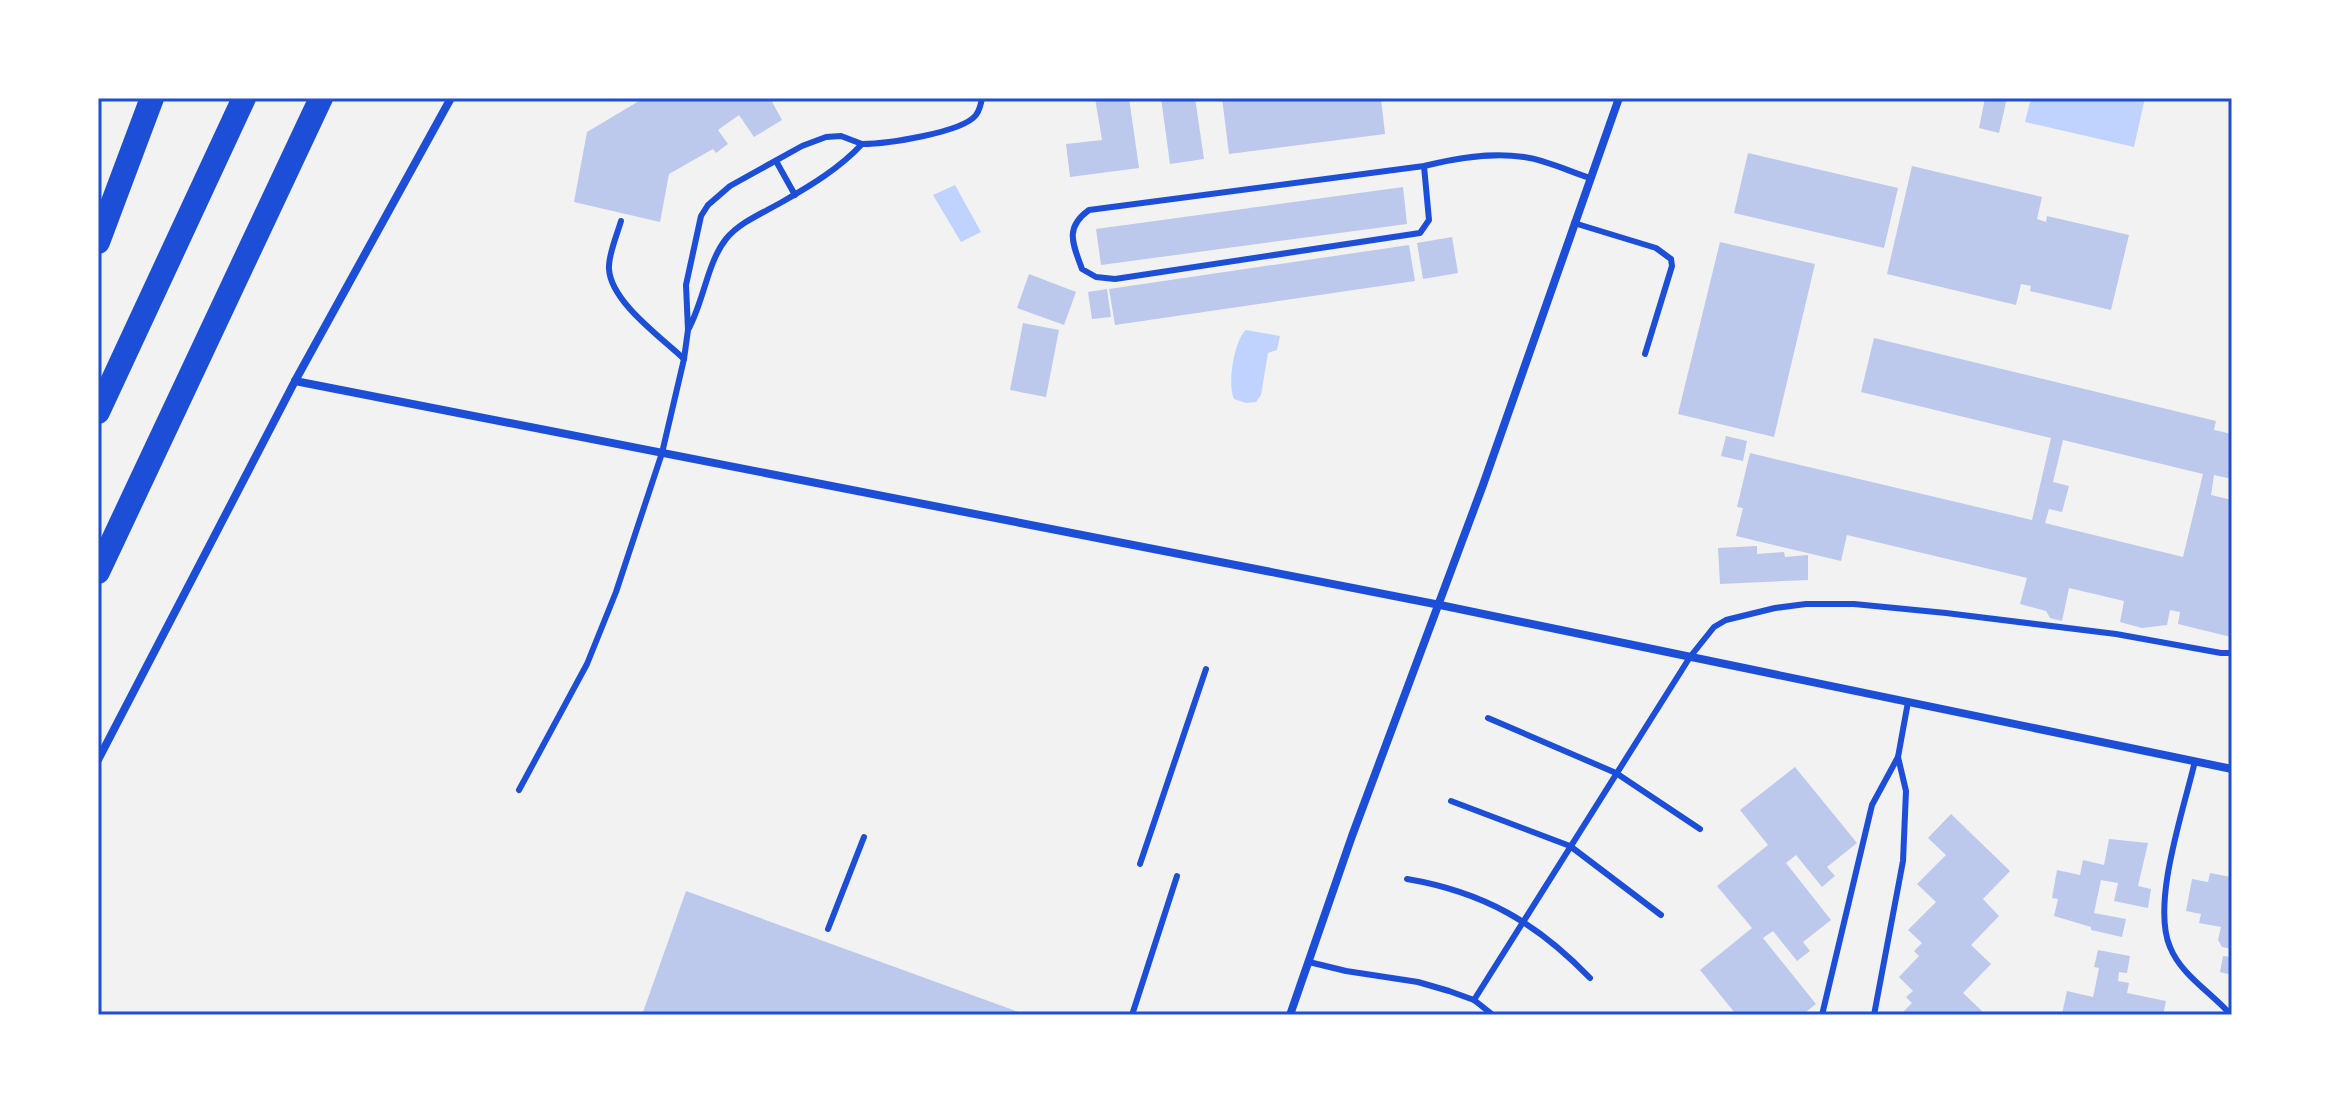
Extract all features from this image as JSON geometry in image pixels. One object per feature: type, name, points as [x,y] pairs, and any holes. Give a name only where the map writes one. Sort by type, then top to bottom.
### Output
[{"type":"highway","points":[[98,242],[152,98]]},
{"type":"highway","points":[[98,412],[244,98]]},
{"type":"highway","points":[[98,572],[321,98]]},
{"type":"highway","points":[[245,261],[338,98]]},
{"type":"street","points":[[98,760],[295,381],[451,98]]},
{"type":"street","points":[[1290,1015],[1352,836],[1440,605],[1619,98]]},
{"type":"street","points":[[295,381],[1440,605],[2232,769]]},
{"type":"lane","points":[[519,790],[587,664],[616,592],[662,453],[684,359],[688,330],[686,285],[701,216],[708,205],[730,186],[802,146],[826,137],[841,136],[862,144],[885,144],[961,125],[975,117],[982,98]]},
{"type":"lane","points":[[688,330],[699,310],[714,258],[728,237],[747,221],[795,195],[848,160],[862,144]]},
{"type":"lane","points":[[1424,166],[1429,220],[1420,233],[1115,279],[1096,277],[1082,269],[1072,240],[1079,218],[1089,210],[1424,166],[1456,158],[1497,155],[1526,157],[1590,178]]},
{"type":"lane","points":[[776,161],[795,195]]},
{"type":"lane","points":[[621,221],[609,268],[615,290],[631,310],[684,359]]},
{"type":"lane","points":[[1574,223],[1656,248],[1671,259],[1672,266],[1645,354]]},
{"type":"lane","points":[[1474,1000],[1690,657],[1714,627],[1726,620],[1806,604],[1854,604],[2116,634],[2232,653]]},
{"type":"lane","points":[[1140,864],[1206,669]]},
{"type":"lane","points":[[1822,1015],[1872,805],[1898,757],[1908,702]]},
{"type":"lane","points":[[1488,718],[1616,773],[1700,829]]},
{"type":"lane","points":[[1874,1015],[1903,861],[1906,791],[1898,757]]},
{"type":"lane","points":[[2195,761],[2163,896],[2163,920],[2170,947],[2182,967],[2231,1015]]},
{"type":"lane","points":[[1451,801],[1570,846],[1661,915]]},
{"type":"lane","points":[[828,929],[864,837]]},
{"type":"lane","points":[[1132,1015],[1177,876]]},
{"type":"lane","points":[[1407,879],[1441,885],[1487,901],[1523,920],[1563,949],[1590,978]]},
{"type":"lane","points":[[1309,962],[1418,982],[1474,1000],[1493,1015]]},
{"type":"water","points":[[2031,98],[2145,98],[2134,147],[2025,122]]},
{"type":"water","points":[[955,185],[981,232],[961,242],[933,195]]},
{"type":"water","points":[[1246,330],[1280,336],[1277,350],[1268,353],[1261,395],[1256,402],[1246,403],[1234,399],[1231,384],[1235,353]]},
{"type":"building","points":[[644,98],[770,98],[782,120],[754,137],[739,115],[718,130],[728,144],[716,153],[713,149],[669,174],[660,222],[574,202],[587,132]]},
{"type":"building","points":[[1095,98],[1129,98],[1139,168],[1070,177],[1066,144],[1102,140]]},
{"type":"building","points":[[1161,98],[1195,98],[1204,159],[1170,164]]},
{"type":"building","points":[[1222,98],[1381,98],[1385,134],[1229,154]]},
{"type":"building","points":[[1985,98],[2007,98],[1999,133],[1979,128]]},
{"type":"building","points":[[1748,153],[1898,188],[1884,248],[1734,213]]},
{"type":"building","points":[[1912,166],[2042,197],[2037,219],[2046,222],[2047,216],[2129,235],[2111,310],[2030,291],[2031,286],[2021,284],[2016,305],[1887,274]]},
{"type":"building","points":[[1403,187],[1407,224],[1101,265],[1096,229]]},
{"type":"building","points":[[1452,237],[1458,273],[1423,279],[1417,243]]},
{"type":"building","points":[[1720,242],[1815,264],[1774,437],[1678,414]]},
{"type":"building","points":[[1409,245],[1415,281],[1115,325],[1109,289]]},
{"type":"building","points":[[1029,274],[1076,292],[1064,325],[1017,308]]},
{"type":"building","points":[[1107,289],[1111,317],[1092,319],[1088,292]]},
{"type":"building","points":[[1023,323],[1059,330],[1046,397],[1010,390]]},
{"type":"building","points":[[1874,338],[2216,421],[2214,430],[2232,434],[2232,479],[2214,475],[2211,495],[2232,500],[2231,637],[2178,624],[2180,612],[2170,610],[2167,625],[2142,628],[2120,622],[2124,601],[2069,588],[2062,621],[2050,618],[2046,611],[2020,604],[2027,578],[1847,535],[1841,561],[1736,536],[1743,508],[1737,507],[1750,453],[2032,520],[2051,438],[1861,392]],"holes":[[[2063,440],[2203,474],[2183,557],[2045,523],[2049,509],[2062,512],[2069,486],[2053,482]]]},
{"type":"building","points":[[1726,436],[1747,441],[1743,461],[1721,456]]},
{"type":"building","points":[[1757,546],[1757,554],[1784,552],[1785,557],[1808,555],[1808,580],[1720,584],[1718,548]]},
{"type":"building","points":[[1795,767],[1857,843],[1827,867],[1835,876],[1822,887],[1796,855],[1786,863],[1831,920],[1803,942],[1810,951],[1797,961],[1773,931],[1763,938],[1816,1004],[1802,1015],[1733,1015],[1735,1013],[1700,970],[1752,928],[1717,886],[1768,845],[1740,810]]},
{"type":"building","points":[[1951,814],[2010,871],[1983,899],[1999,916],[1971,945],[1991,964],[1963,993],[1982,1011],[1979,1015],[1900,1015],[1912,1003],[1906,997],[1913,991],[1899,977],[1919,956],[1914,951],[1922,943],[1908,930],[1936,902],[1917,884],[1946,855],[1928,838]]},
{"type":"building","points":[[2109,839],[2148,843],[2138,886],[2151,889],[2148,908],[2114,901],[2118,883],[2101,880],[2094,913],[2126,919],[2122,937],[2091,930],[2091,927],[2054,916],[2058,899],[2052,898],[2057,870],[2080,875],[2083,860],[2104,865]]},
{"type":"building","points":[[2210,873],[2231,877],[2232,949],[2222,947],[2218,940],[2221,927],[2199,923],[2201,914],[2186,911],[2192,879],[2208,882]]},
{"type":"building","points":[[686,891],[1027,1015],[642,1015]]},
{"type":"building","points":[[2098,950],[2130,956],[2127,973],[2119,972],[2118,981],[2129,983],[2127,993],[2166,1001],[2163,1015],[2128,1012],[2127,1015],[2062,1014],[2067,991],[2093,997],[2099,968],[2094,967]]},
{"type":"building","points":[[2223,956],[2232,957],[2232,975],[2220,972]]}]
